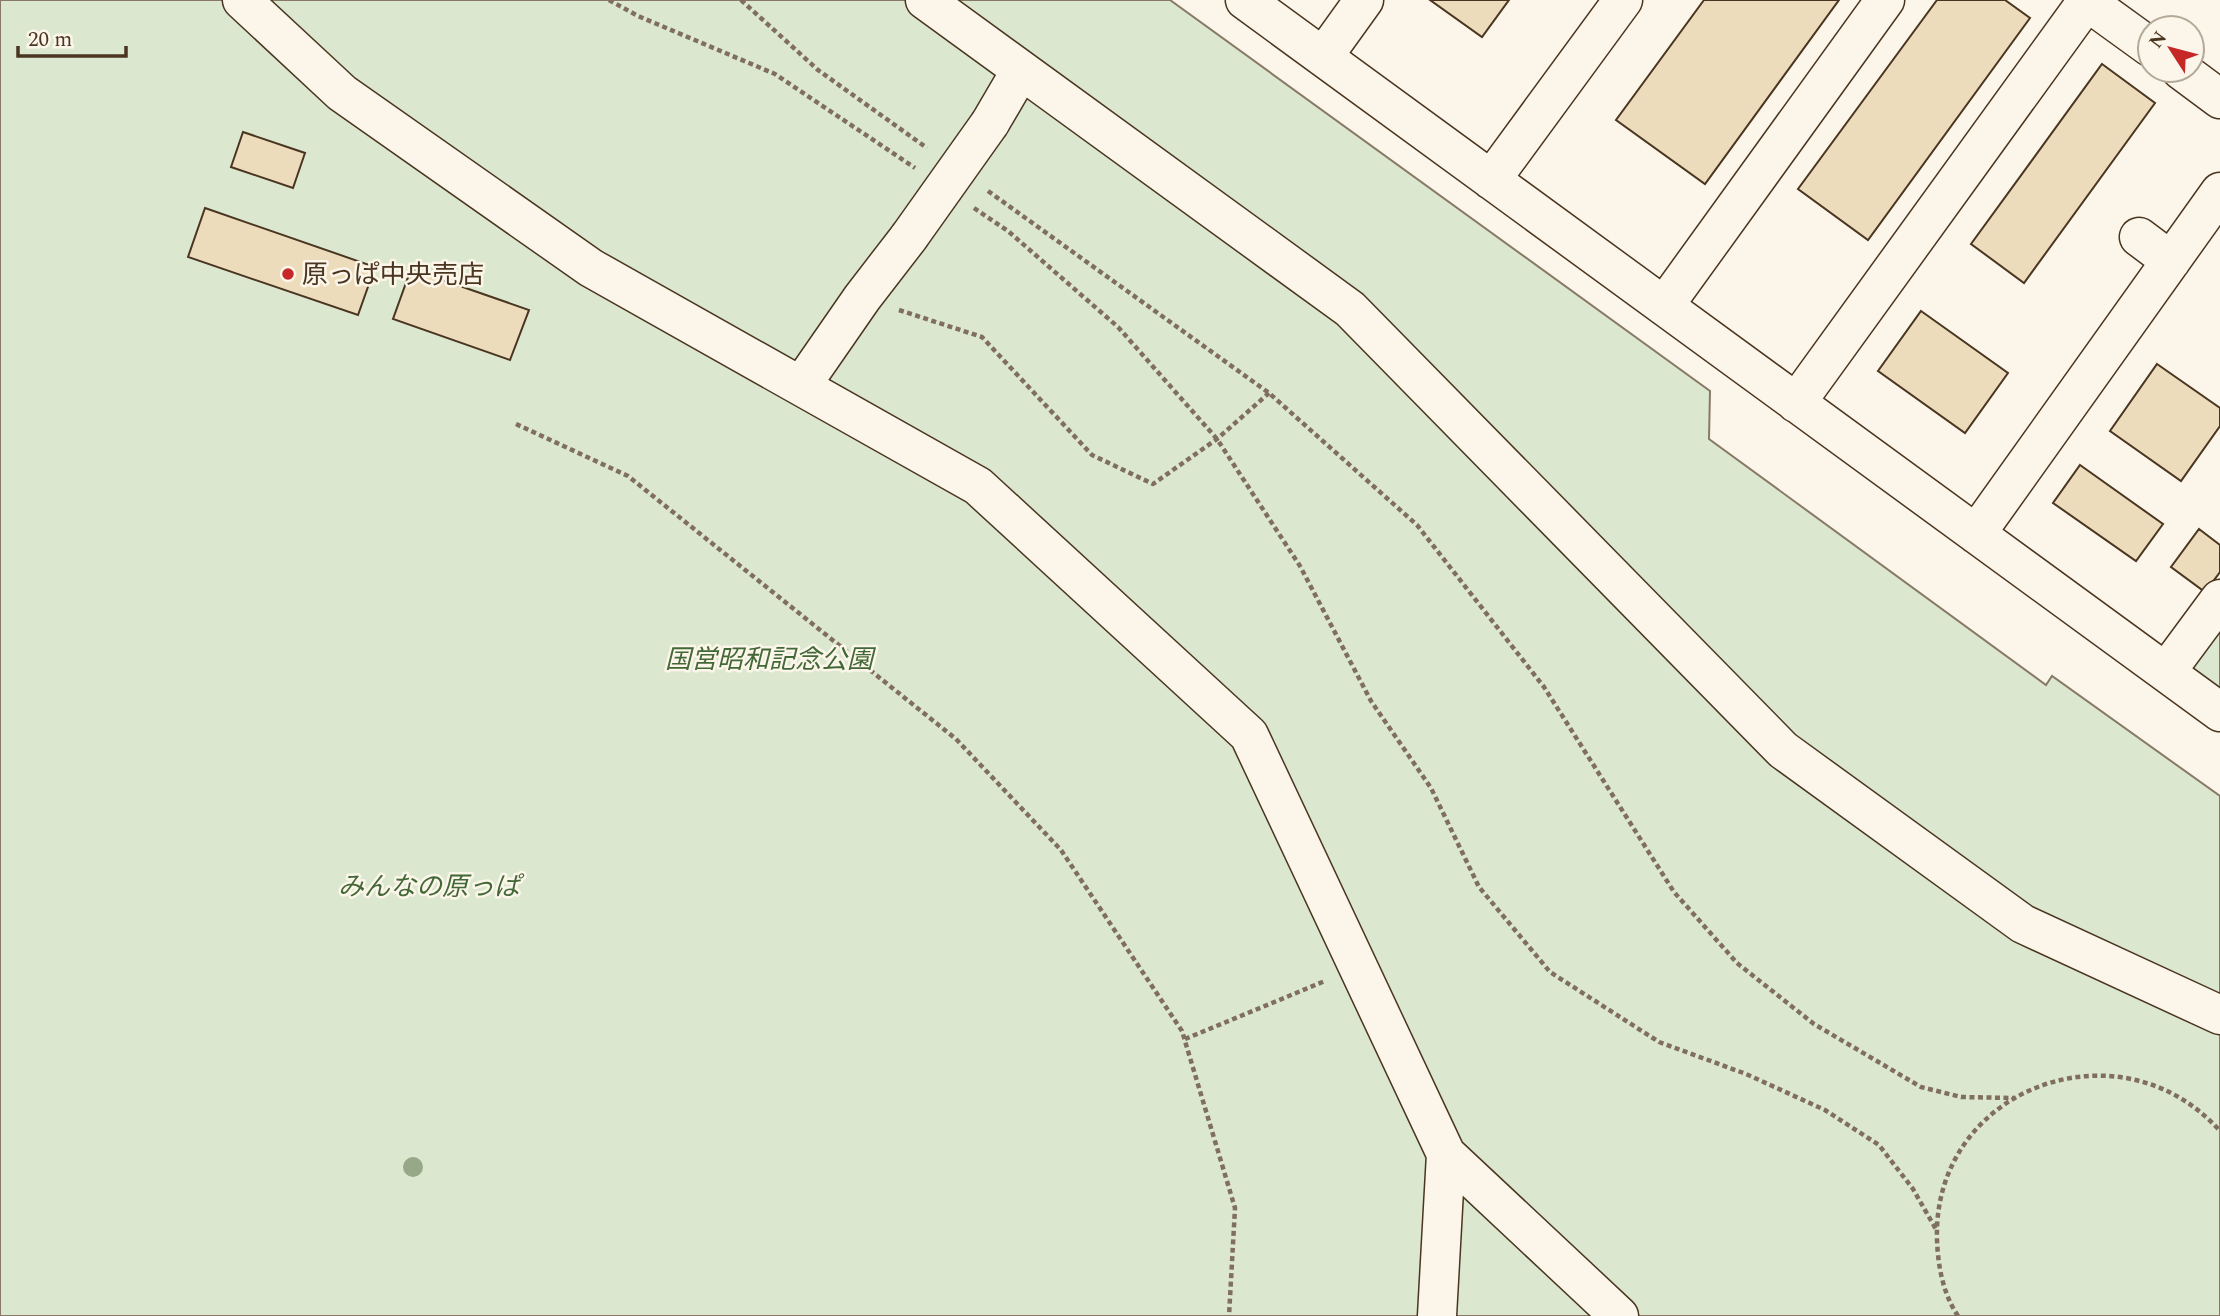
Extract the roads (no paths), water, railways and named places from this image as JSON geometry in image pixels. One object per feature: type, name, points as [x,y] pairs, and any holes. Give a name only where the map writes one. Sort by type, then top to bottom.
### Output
[{"type":"street","points":[[242,0],[342,93],[591,268],[978,486],[1250,736],[1446,1153],[1619,1316]]},
{"type":"street","points":[[925,0],[1350,309],[1783,750],[2023,924],[2220,1015]]},
{"type":"street","points":[[1245,0],[2220,712]]},
{"type":"street","points":[[1323,57],[1364,0]]},
{"type":"street","points":[[1491,180],[1623,0]]},
{"type":"street","points":[[1664,306],[1885,0]]},
{"type":"street","points":[[1796,403],[2086,1],[2136,37]]},
{"type":"street","points":[[800,386],[990,124],[1021,70]]},
{"type":"street","points":[[2200,84],[2220,99]]},
{"type":"street","points":[[1976,534],[2220,192]]},
{"type":"street","points":[[2139,237],[2171,261]]},
{"type":"street","points":[[2166,672],[2220,599]]},
{"type":"street","points":[[1437,1316],[1446,1153]]},
{"type":"place","name":"原っぱ中央売店","points":[[288,274]]},
{"type":"park label","name":"国営昭和記念公園","points":[[769,659]]},
{"type":"park label","name":"みんなの原っぱ","points":[[429,886]]}]
